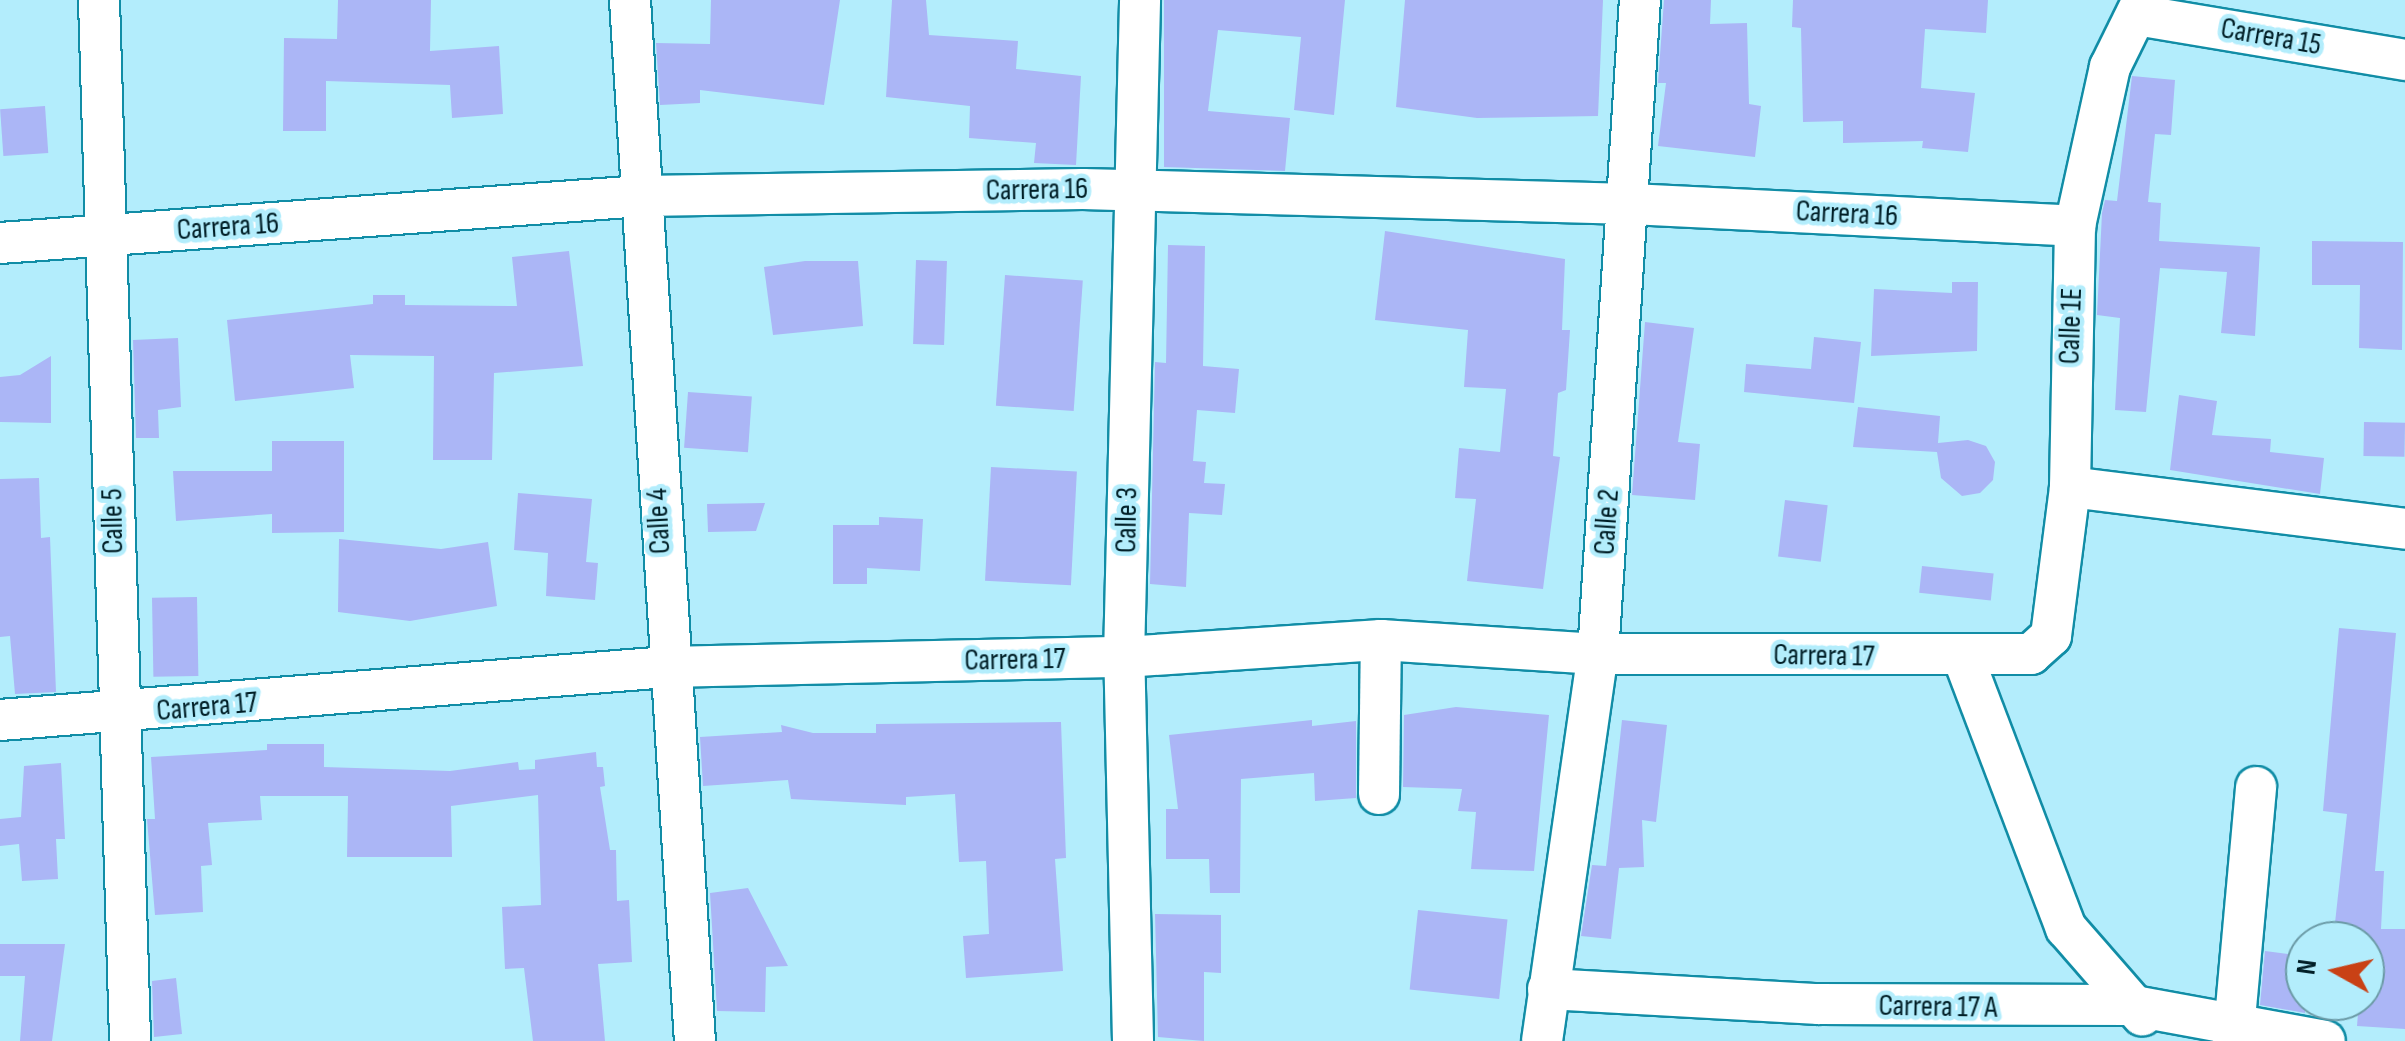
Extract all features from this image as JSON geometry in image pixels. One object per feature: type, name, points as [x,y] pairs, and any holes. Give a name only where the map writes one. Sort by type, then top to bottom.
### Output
[{"type":"street","name":"Calle 5","points":[[98,0],[110,236],[116,714],[130,1041]]},
{"type":"street","name":"Calle 4","points":[[630,0],[667,667],[695,1041]]},
{"type":"street","name":"Calle 3","points":[[1133,1041],[1124,657],[1140,0]]},
{"type":"street","name":"Calle 2","points":[[1542,1041],[1598,654],[1630,204],[1640,0]]},
{"type":"street","name":"Carrera 15","points":[[2140,7],[2405,60]]},
{"type":"street","name":"Calle 1E","points":[[2031,654],[2050,636],[2070,488],[2076,226],[2110,67],[2140,7]]},
{"type":"street","name":"Carrera 16","points":[[0,243],[642,196],[1134,190],[1630,204],[2076,226]]},
{"type":"street","points":[[2070,488],[2405,529]]},
{"type":"street","name":"Carrera 17","points":[[0,720],[116,714],[667,667],[1124,657],[1381,640],[1598,654],[2031,654]]},
{"type":"street","points":[[1379,794],[1381,640]]},
{"type":"street","points":[[1963,657],[2066,928],[2129,1006],[2175,1041]]},
{"type":"street","points":[[2234,1034],[2256,788]]},
{"type":"street","name":"Carrera 17 A","points":[[1548,988],[1819,1004],[2129,1006],[2234,1034],[2324,1041]]},
{"type":"building","points":[[338,0],[431,0],[430,51],[499,46],[503,114],[452,118],[450,85],[326,81],[326,131],[283,131],[284,38],[337,39]]},
{"type":"building","points":[[711,0],[840,0],[824,105],[700,90],[700,103],[660,105],[656,43],[710,44]]},
{"type":"building","points":[[892,0],[926,0],[929,35],[1018,41],[1016,69],[1081,76],[1076,165],[1034,163],[1036,143],[969,138],[970,106],[886,97]]},
{"type":"building","points":[[1164,0],[1345,0],[1334,115],[1294,110],[1301,37],[1218,30],[1208,111],[1290,118],[1285,171],[1164,167]]},
{"type":"building","points":[[1405,0],[1603,0],[1598,116],[1477,118],[1396,107]]},
{"type":"building","points":[[1664,0],[1711,0],[1710,24],[1747,23],[1749,104],[1761,106],[1755,157],[1658,146],[1666,83],[1658,83]]},
{"type":"building","points":[[1793,0],[1988,0],[1986,33],[1925,29],[1921,88],[1975,93],[1968,152],[1922,148],[1923,141],[1843,143],[1843,121],[1803,122],[1801,28],[1792,27]]},
{"type":"building","points":[[2132,76],[2175,80],[2171,135],[2155,134],[2148,202],[2161,203],[2159,241],[2260,247],[2255,336],[2221,333],[2227,272],[2160,268],[2146,412],[2115,410],[2120,318],[2097,315],[2102,213],[2105,200],[2117,201]]},
{"type":"building","points":[[45,106],[48,153],[3,156],[0,109]]},
{"type":"building","points":[[1385,231],[1565,259],[1562,330],[1570,330],[1566,390],[1558,393],[1553,456],[1560,457],[1543,589],[1467,581],[1476,499],[1455,498],[1459,448],[1500,452],[1506,389],[1464,387],[1468,330],[1375,320]]},
{"type":"building","points":[[2312,241],[2403,242],[2402,350],[2359,348],[2360,285],[2312,285]]},
{"type":"building","points":[[1168,245],[1205,246],[1203,366],[1239,369],[1235,413],[1197,410],[1193,461],[1206,462],[1204,483],[1225,484],[1222,515],[1189,513],[1186,587],[1150,584],[1155,362],[1166,363]]},
{"type":"building","points":[[569,251],[583,366],[494,373],[492,460],[433,460],[434,356],[350,355],[354,388],[235,401],[227,320],[373,304],[373,295],[405,295],[405,305],[517,306],[512,257]]},
{"type":"building","points":[[916,260],[947,261],[944,345],[913,344]]},
{"type":"building","points":[[805,261],[858,261],[863,326],[773,335],[764,267]]},
{"type":"building","points":[[1005,275],[1083,280],[1074,411],[996,406]]},
{"type":"building","points":[[1952,282],[1978,282],[1977,351],[1871,356],[1874,289],[1952,293]]},
{"type":"building","points":[[1645,322],[1694,328],[1678,442],[1700,444],[1695,500],[1632,495]]},
{"type":"building","points":[[1814,337],[1861,342],[1854,403],[1744,392],[1746,364],[1811,369]]},
{"type":"building","points":[[178,338],[181,407],[158,410],[159,438],[136,438],[133,340]]},
{"type":"building","points":[[51,356],[51,423],[0,422],[0,377],[20,375]]},
{"type":"building","points":[[688,392],[752,396],[748,452],[684,448]]},
{"type":"building","points":[[2179,395],[2217,401],[2212,435],[2271,439],[2270,452],[2324,458],[2320,494],[2170,470]]},
{"type":"building","points":[[1858,407],[1940,416],[1938,443],[1968,440],[1986,446],[1995,462],[1993,480],[1980,493],[1962,496],[1941,478],[1937,452],[1853,447]]},
{"type":"building","points":[[2364,422],[2405,423],[2404,457],[2363,456]]},
{"type":"building","points":[[272,441],[344,441],[344,532],[272,533],[272,514],[176,521],[173,471],[272,471]]},
{"type":"building","points":[[991,467],[1077,472],[1071,585],[985,581]]},
{"type":"building","points":[[39,478],[41,538],[50,537],[56,692],[15,694],[10,636],[0,637],[0,479]]},
{"type":"building","points":[[518,493],[592,499],[586,562],[598,563],[595,600],[546,596],[548,553],[514,550]]},
{"type":"building","points":[[1785,500],[1828,505],[1821,562],[1778,557]]},
{"type":"building","points":[[765,503],[756,531],[708,532],[707,504]]},
{"type":"building","points":[[879,517],[923,519],[920,571],[867,568],[867,584],[833,584],[833,525],[879,525]]},
{"type":"building","points":[[339,539],[441,549],[488,542],[497,606],[410,621],[338,612]]},
{"type":"building","points":[[1922,566],[1994,574],[1991,600],[1919,593]]},
{"type":"building","points":[[197,597],[198,676],[153,677],[152,598]]},
{"type":"building","points":[[2339,628],[2396,633],[2375,871],[2384,871],[2381,921],[2335,921],[2347,814],[2323,811]]},
{"type":"building","points":[[1456,707],[1549,715],[1534,871],[1471,869],[1476,812],[1458,811],[1462,789],[1403,787],[1404,715]]},
{"type":"building","points":[[1312,720],[1312,726],[1356,721],[1356,798],[1315,801],[1314,773],[1241,779],[1240,893],[1210,893],[1209,859],[1166,859],[1166,809],[1178,809],[1169,735]]},
{"type":"building","points":[[1622,720],[1667,725],[1656,822],[1642,820],[1644,867],[1619,868],[1611,939],[1581,936],[1592,865],[1606,866]]},
{"type":"building","points":[[1061,722],[1066,858],[1055,859],[1063,971],[966,978],[963,936],[989,934],[986,861],[959,862],[955,794],[906,797],[906,805],[791,799],[788,780],[703,786],[700,737],[782,732],[781,725],[813,733],[876,733],[876,724]]},
{"type":"building","points":[[267,744],[324,744],[324,767],[450,771],[518,762],[519,770],[535,769],[535,760],[596,752],[597,767],[603,767],[605,786],[600,787],[610,850],[616,850],[617,901],[629,900],[632,962],[598,964],[605,1041],[533,1041],[524,968],[505,969],[502,907],[541,905],[538,795],[451,806],[452,857],[347,857],[348,796],[260,796],[262,820],[208,823],[212,865],[201,866],[203,912],[155,915],[147,819],[155,819],[151,757],[267,750]]},
{"type":"building","points":[[61,763],[65,839],[56,839],[58,879],[22,881],[19,844],[0,846],[0,819],[21,817],[24,766]]},
{"type":"building","points":[[748,888],[788,966],[766,967],[765,1012],[717,1011],[710,893]]},
{"type":"building","points":[[1418,910],[1508,919],[1499,999],[1410,990]]},
{"type":"building","points":[[1155,914],[1221,915],[1221,973],[1204,972],[1204,1041],[1158,1037]]},
{"type":"building","points":[[2385,929],[2405,929],[2405,1029],[2357,1026],[2357,1021],[2385,1021]]},
{"type":"building","points":[[0,944],[65,944],[52,1041],[20,1041],[25,976],[0,976]]},
{"type":"building","points":[[2265,951],[2285,954],[2285,1009],[2260,1005]]},
{"type":"building","points":[[176,978],[182,1034],[154,1037],[152,981]]}]
